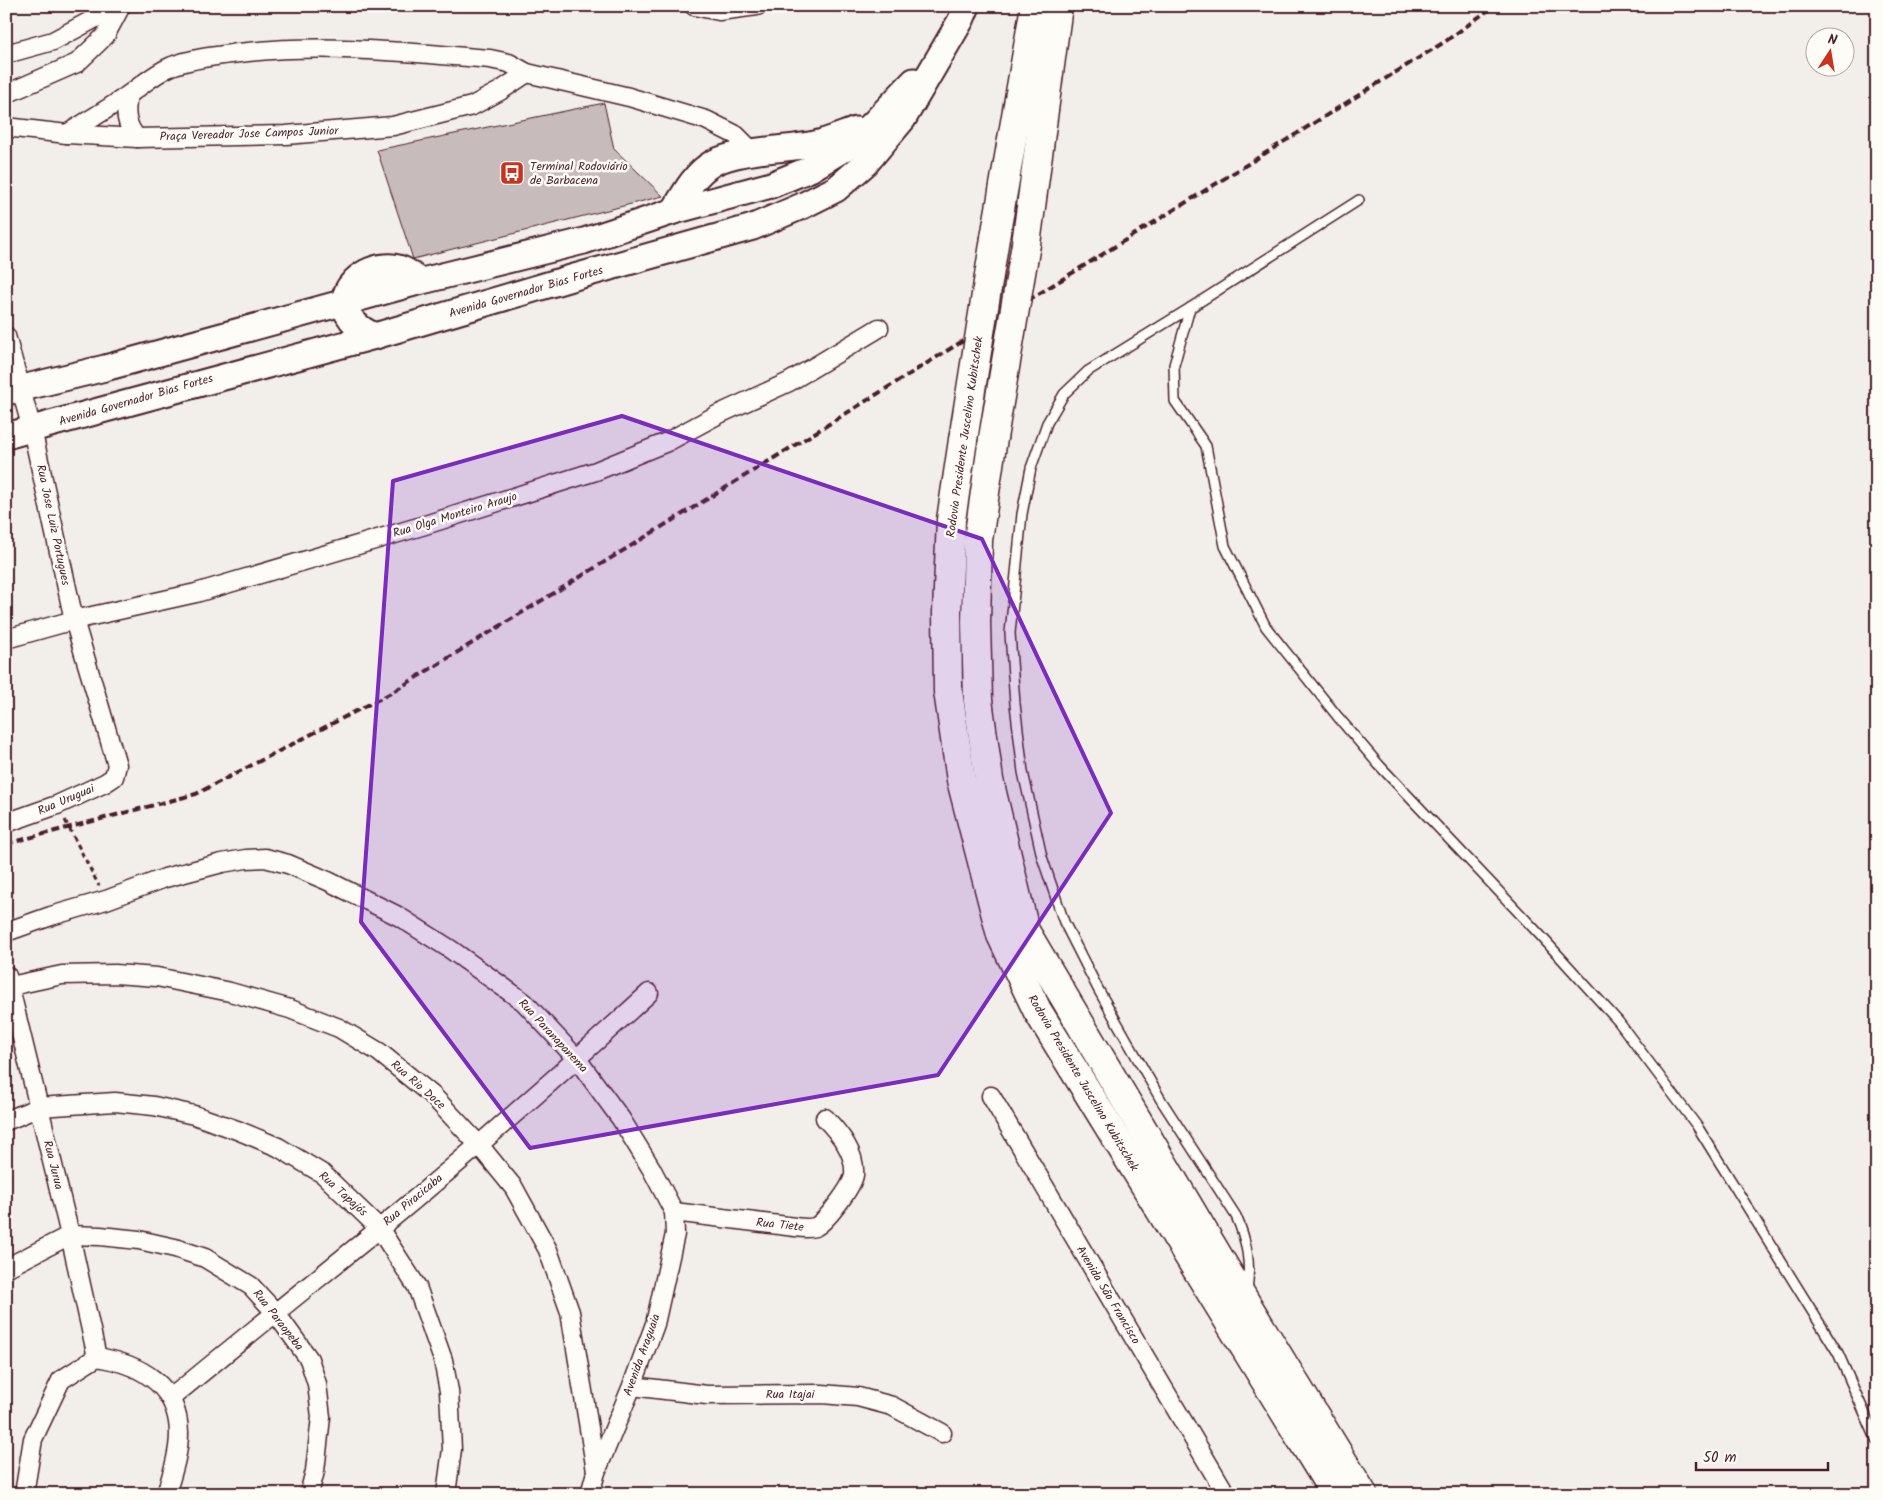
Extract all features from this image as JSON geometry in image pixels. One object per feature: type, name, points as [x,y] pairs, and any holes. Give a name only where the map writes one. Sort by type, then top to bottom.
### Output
[{"type":"highway","name":"Rodovia Presidente Juscelino Kubitschek","points":[[1035,6],[994,238],[951,520],[947,612],[948,691],[962,780],[1000,936],[1037,1010],[1335,1494]]},
{"type":"highway","points":[[1058,6],[1026,244],[993,438],[978,540],[976,622],[978,700],[989,780],[1025,931],[1246,1303],[1364,1494]]},
{"type":"main road","name":"Avenida Governador Bias Fortes","points":[[13,390],[105,368],[418,282],[584,241],[674,211],[771,185],[827,160],[848,146],[872,125],[908,88],[964,13]]},
{"type":"main road","name":"Avenida Governador Bias Fortes","points":[[6,436],[375,336],[753,227],[802,206],[836,189],[866,163],[904,119],[964,13]]},
{"type":"main road","points":[[674,211],[698,175],[712,163],[728,157],[753,152],[818,144],[872,125]]},
{"type":"main road","points":[[753,152],[768,171],[772,200],[764,215],[753,227]]},
{"type":"main road","points":[[343,302],[347,314],[354,324],[363,331],[375,336]]},
{"type":"street","points":[[6,54],[54,41],[120,6]]},
{"type":"street","points":[[6,94],[77,63],[105,36],[120,6]]},
{"type":"street","points":[[694,6],[719,11],[757,6]]},
{"type":"street","points":[[66,134],[128,94],[146,79],[172,66],[206,57],[265,50],[372,49],[509,63],[527,73],[620,94],[706,120],[736,135],[753,152]]},
{"type":"street","name":"Praça Vereador Jose Campos Junior","points":[[6,127],[66,134],[138,138],[286,136],[393,126],[472,106],[500,91],[527,73]]},
{"type":"street","points":[[128,94],[126,119],[130,130],[138,138]]},
{"type":"street","name":"Rua Olga Monteiro Araujo","points":[[6,639],[74,620],[196,593],[425,525],[596,471],[667,442],[717,415],[789,382],[879,328]]},
{"type":"street","name":"Rua Jose Luiz Portugues","points":[[6,336],[13,390],[32,429],[74,620],[117,765]]},
{"type":"street","name":"Rua Uruguai","points":[[6,823],[57,805],[105,783],[114,777],[117,765]]},
{"type":"street","name":"Rua Paranapanema","points":[[6,932],[51,916],[106,900],[165,878],[222,863],[265,858],[288,864],[328,881],[398,916],[488,975],[524,1002],[577,1059],[621,1119],[651,1168],[674,1212]]},
{"type":"street","name":"Rua Rio Doce","points":[[7,982],[62,975],[115,974],[157,977],[221,990],[290,1008],[339,1028],[379,1052],[433,1096],[479,1145],[514,1188],[548,1250],[570,1312],[596,1472]]},
{"type":"street","name":"Rua Jurua","points":[[7,982],[70,1235],[97,1357]]},
{"type":"street","name":"Rua Piracicaba","points":[[171,1398],[479,1145],[649,993]]},
{"type":"street","name":"Avenida São Francisco","points":[[991,1096],[1226,1494]]},
{"type":"street","name":"Rua Tapajós","points":[[6,1122],[39,1107],[115,1102],[154,1106],[194,1115],[237,1130],[278,1147],[323,1174],[379,1228],[417,1287],[443,1360],[449,1391],[452,1450],[446,1494]]},
{"type":"street","name":"Rua Tiete","points":[[674,1212],[795,1228],[815,1227],[827,1218],[843,1196],[854,1176],[848,1148],[841,1135],[825,1118]]},
{"type":"street","name":"Avenida Araguaia","points":[[590,1494],[596,1472],[632,1386],[655,1324],[675,1234],[674,1212]]},
{"type":"street","points":[[6,1268],[70,1235]]},
{"type":"street","name":"Rua Paraopeba","points":[[70,1235],[139,1240],[175,1248],[205,1258],[251,1286],[275,1312],[309,1359],[317,1384],[322,1417],[315,1471],[309,1494]]},
{"type":"street","points":[[24,1494],[33,1439],[61,1380],[97,1357],[116,1360],[143,1372],[157,1381],[171,1398],[177,1415],[179,1434],[177,1451],[166,1494]]},
{"type":"street","name":"Rua Itajai","points":[[632,1386],[707,1395],[822,1394],[858,1397],[892,1406],[942,1433]]},
{"type":"lane","points":[[1246,1303],[1249,1276],[1248,1251],[1244,1234],[1236,1216],[1161,1100],[1098,989],[1064,922],[1042,857],[1023,772],[1015,704],[1010,633],[1024,505],[1031,468],[1047,423],[1064,394],[1088,371],[1359,200]]},
{"type":"lane","points":[[1190,308],[1174,365],[1175,401],[1206,446],[1225,546],[1266,627],[1338,718],[1379,765],[1618,1021],[1697,1126],[1838,1353],[1877,1441]]},
{"type":"path","points":[[71,815],[64,819],[106,900]]},
{"type":"highlighted area","points":[[622,416],[982,539],[1111,813],[938,1075],[530,1148],[361,922],[393,481]]},
{"type":"building","name":"Terminal Rodoviário de Barbacena","points":[[604,103],[614,149],[663,196],[413,259],[377,150]]},
{"type":"railway","points":[[6,844],[196,794],[391,693],[800,442],[1446,41],[1494,6]]},
{"type":"place","name":"Terminal Rodoviário de Barbacena","points":[[512,173]]}]
